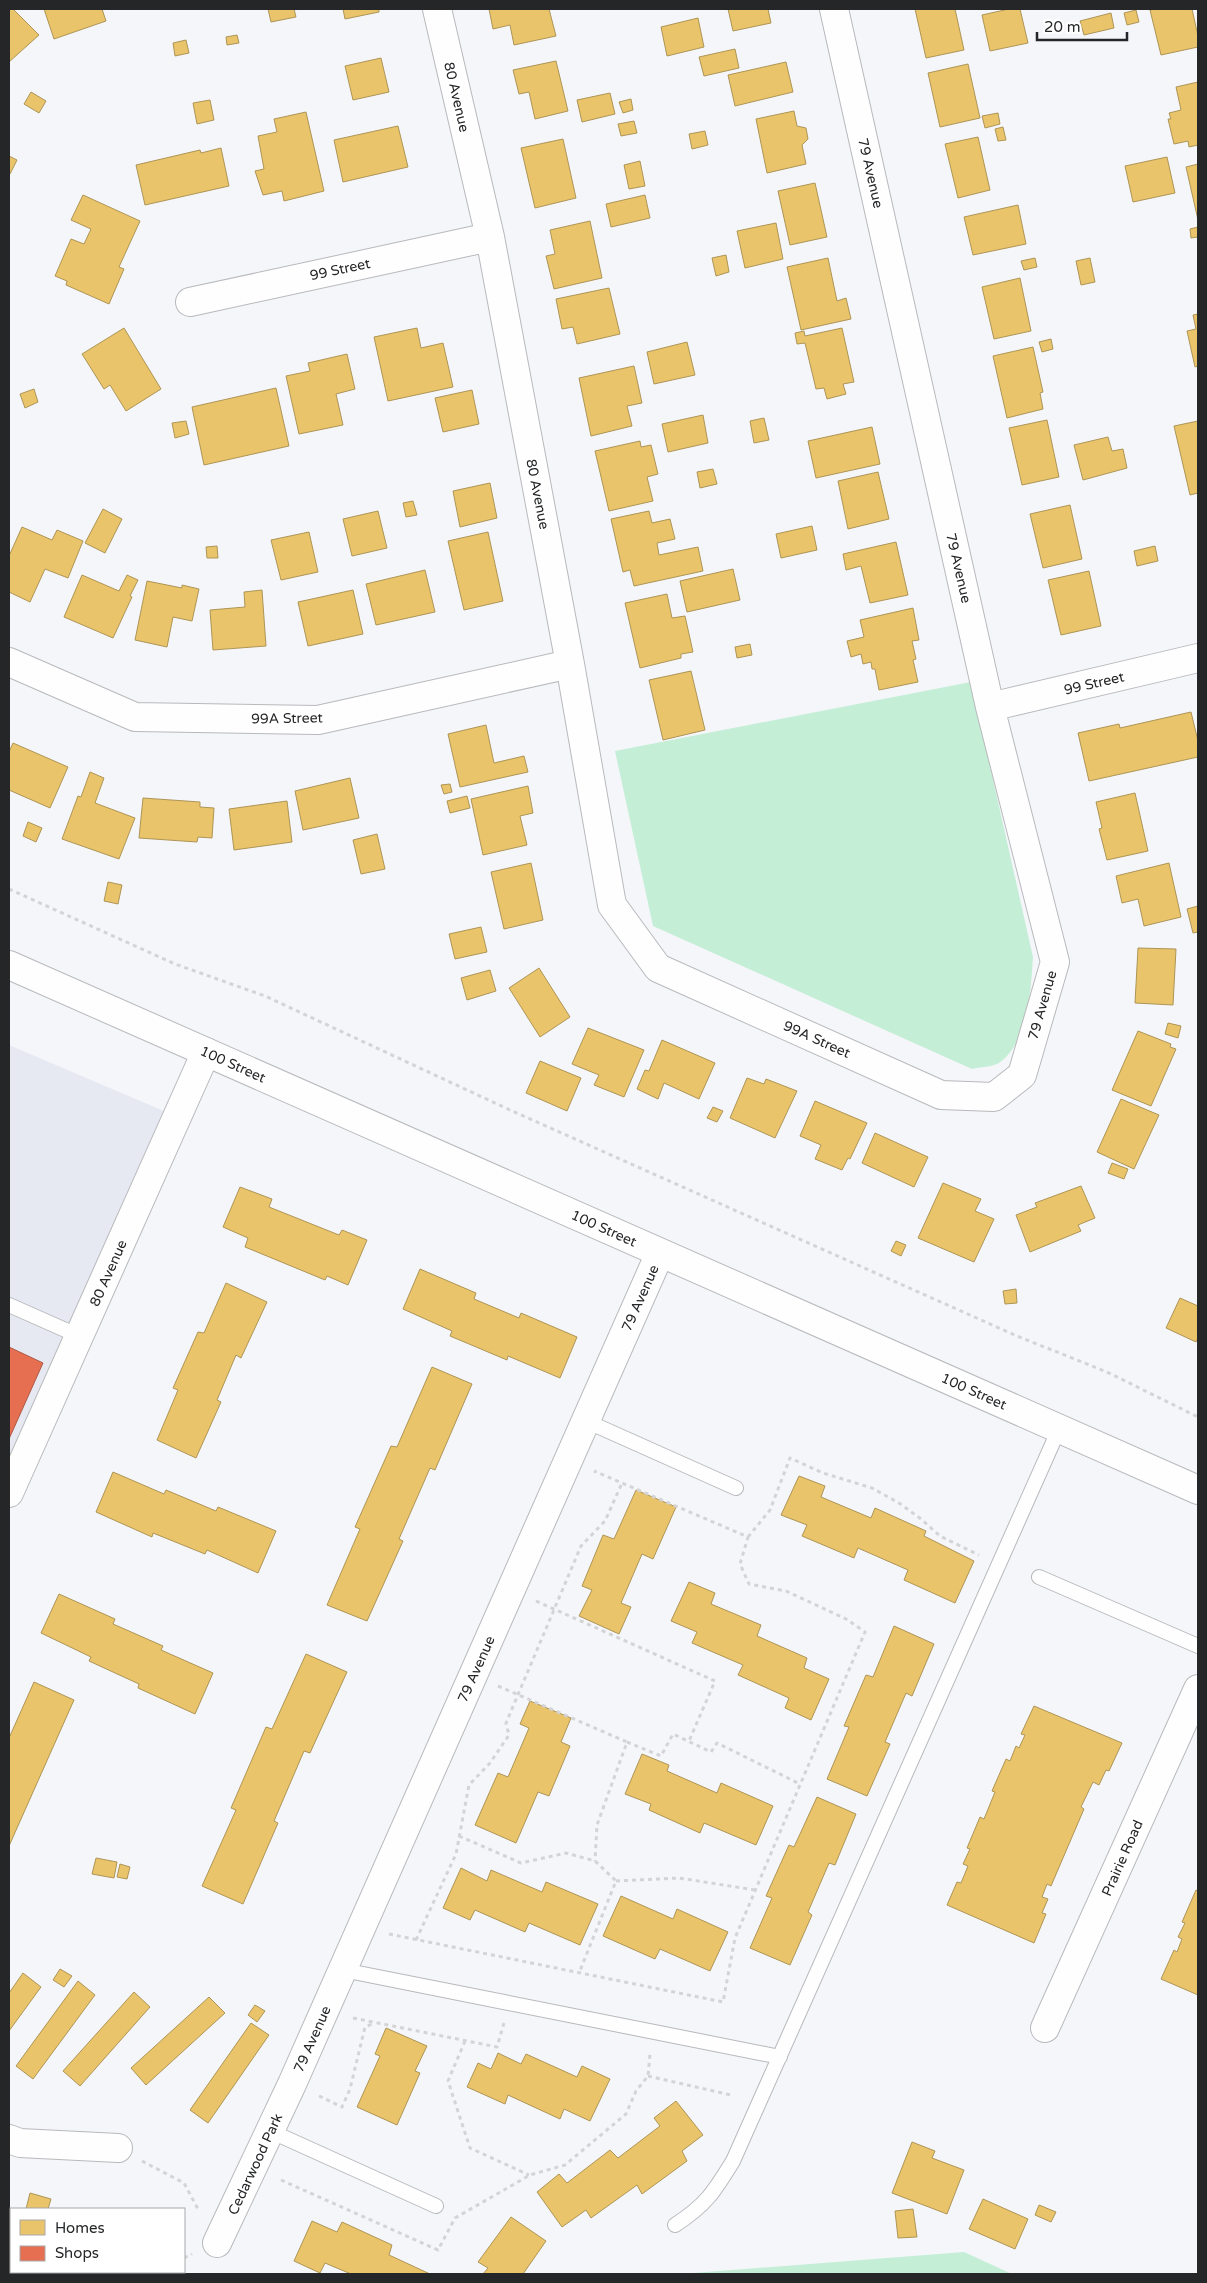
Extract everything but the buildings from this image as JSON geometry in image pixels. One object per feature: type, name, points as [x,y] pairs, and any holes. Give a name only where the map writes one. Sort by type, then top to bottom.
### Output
[{"type":"street","name":"80 Avenue","points":[[437,9],[490,236],[570,664],[612,905],[658,968]]},
{"type":"street","name":"79 Avenue","points":[[834,9],[990,707],[1054,962],[1022,1075],[994,1097],[979,1097]]},
{"type":"street","name":"99 Street","points":[[190,302],[490,236]]},
{"type":"street","name":"99 Street","points":[[990,707],[1198,658]]},
{"type":"street","name":"99A Street","points":[[9,662],[135,717],[318,720],[570,664]]},
{"type":"street","name":"100 Street","points":[[9,965],[1198,1490]]},
{"type":"street","name":"99A Street","points":[[658,968],[941,1095],[979,1097]]},
{"type":"street","name":"80 Avenue","points":[[9,1493],[206,1052]]},
{"type":"street","name":"79 Avenue","points":[[292,2084],[660,1253]]},
{"type":"street","name":"Prairie Road","points":[[1045,2028],[1198,1688]]},
{"type":"street","name":"Cedarwood Park","points":[[217,2243],[292,2084]]},
{"type":"street","points":[[9,2139],[20,2143],[118,2148]]},
{"type":"lane","points":[[9,1305],[79,1336]]},
{"type":"lane","points":[[586,1421],[736,1488]]},
{"type":"lane","points":[[676,2225],[698,2210],[716,2191],[733,2162],[1060,1429]]},
{"type":"lane","points":[[1039,1577],[1198,1646]]},
{"type":"lane","points":[[343,1970],[780,2057]]},
{"type":"lane","points":[[270,2131],[436,2206]]},
{"type":"path","points":[[9,889],[175,964],[266,996],[510,1110],[1017,1336],[1107,1372],[1198,1416]]},
{"type":"path","points":[[622,1483],[605,1521],[581,1546],[517,1694],[506,1723],[508,1735],[490,1763],[469,1785],[456,1854],[416,1940],[723,2002],[735,1938],[865,1632],[846,1619],[786,1591],[749,1584],[740,1564],[748,1537],[770,1510],[790,1458],[823,1473],[872,1488],[914,1514],[940,1536],[999,1565]]},
{"type":"path","points":[[568,1460],[748,1537]]},
{"type":"path","points":[[511,1590],[715,1681],[689,1741]]},
{"type":"path","points":[[473,1675],[662,1756],[673,1734],[711,1752],[717,1743],[800,1784]]},
{"type":"path","points":[[595,1861],[598,1825],[627,1742]]},
{"type":"path","points":[[459,1836],[521,1863],[566,1853],[595,1861],[616,1882],[679,1878],[755,1890]]},
{"type":"path","points":[[579,1973],[616,1882]]},
{"type":"path","points":[[292,2084],[342,2106],[350,2089],[365,2027],[375,2022],[496,2047],[504,2023],[514,2025]]},
{"type":"path","points":[[466,2041],[448,2081],[470,2148],[530,2175]]},
{"type":"path","points":[[281,2180],[438,2250],[455,2218],[530,2175],[565,2165],[626,2114],[636,2091],[648,2076],[650,2053]]},
{"type":"path","points":[[648,2076],[731,2095]]},
{"type":"path","points":[[118,2148],[184,2183],[217,2243]]},
{"type":"shaded area","points":[[9,1045],[178,1117],[9,1493]]},
{"type":"green space","points":[[971,682],[1033,957],[1029,999],[1022,1029],[1009,1054],[999,1063],[972,1069],[653,926],[615,751]]},
{"type":"green space","points":[[964,2252],[1012,2274],[680,2274]]}]
